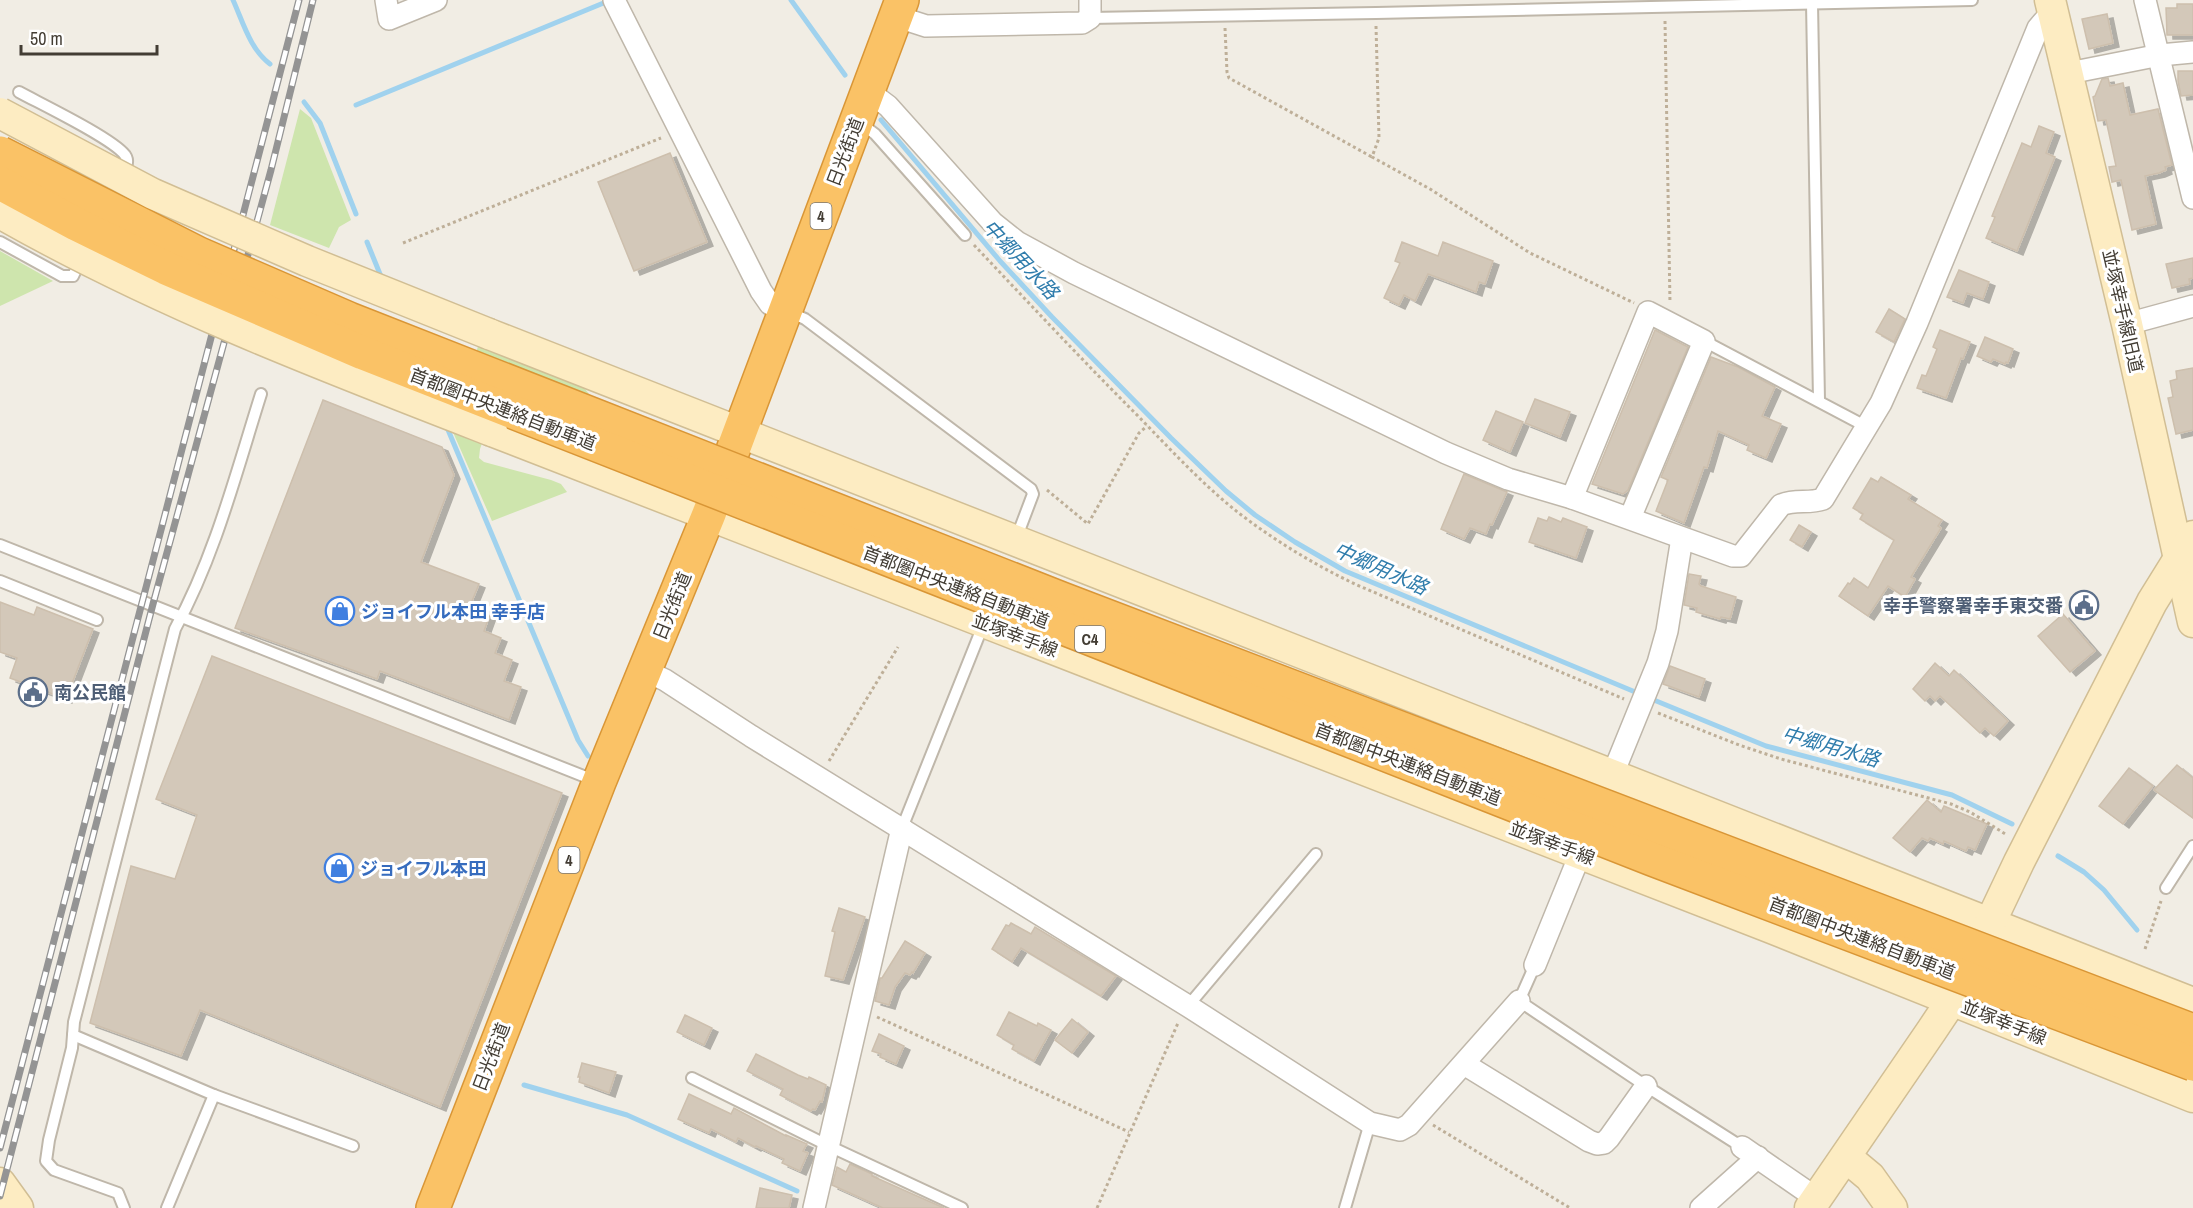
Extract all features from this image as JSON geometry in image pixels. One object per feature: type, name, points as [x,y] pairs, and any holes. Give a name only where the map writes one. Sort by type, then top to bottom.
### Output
[{"type":"highway","name":"日光街道","points":[[432,1208],[599,782],[646,671],[741,432],[899,8]]},
{"type":"highway","name":"首都圏中央連絡自動車道","points":[[0,153],[199,254],[349,319],[1073,604],[2193,1031]]},
{"type":"highway","name":"首都圏中央連絡自動車道","points":[[0,183],[165,268],[374,358],[1652,859],[2193,1064]]},
{"type":"main road","name":"並塚幸手線旧道","points":[[2052,8],[2127,324],[2186,547],[2193,622]]},
{"type":"main road","points":[[10,102],[153,194],[307,261],[1990,924],[2185,997]]},
{"type":"main road","name":"並塚幸手線","points":[[0,213],[63,249],[254,337],[1952,1000],[2193,1097]]},
{"type":"main road","points":[[567,364],[593,386],[606,403],[624,438],[696,472],[707,494],[709,514]]},
{"type":"main road","points":[[741,432],[737,474],[741,488],[825,521],[836,531],[845,552],[854,560],[867,570],[909,593]]},
{"type":"main road","points":[[1813,1203],[1952,1000],[2019,862],[2152,602],[2186,547]]},
{"type":"main road","points":[[1730,821],[1807,863],[1846,910],[1940,953],[1946,960],[1952,978],[1952,1000]]},
{"type":"main road","points":[[1846,1157],[1870,1178],[1892,1208]]},
{"type":"main road","points":[[0,1184],[18,1208]]},
{"type":"street","points":[[386,0],[389,19],[436,0]]},
{"type":"street","points":[[614,0],[761,291],[770,304],[786,310]]},
{"type":"street","points":[[2145,0],[2187,147],[2193,198]]},
{"type":"street","points":[[899,8],[926,26],[1082,23],[1090,9]]},
{"type":"street","points":[[862,105],[888,106],[993,223],[1017,242],[1085,279],[1446,453],[1508,478],[1572,498],[1733,556],[1741,556],[1781,505],[1790,501],[1816,502],[1823,499],[1881,404],[1917,323],[2038,28],[2052,8]]},
{"type":"street","points":[[2069,73],[2160,54],[2193,52]]},
{"type":"street","points":[[2127,324],[2193,306]]},
{"type":"street","points":[[1572,498],[1648,312],[1704,340],[1629,518]]},
{"type":"street","points":[[1535,964],[1658,663],[1666,631],[1682,538]]},
{"type":"street","points":[[646,671],[665,680],[1188,1006],[1370,1123],[1401,1130],[1409,1125],[1519,1001]]},
{"type":"street","points":[[813,1208],[902,828]]},
{"type":"street","points":[[1464,1064],[1597,1144],[1604,1143],[1609,1138],[1646,1086]]},
{"type":"street","points":[[1701,1208],[1750,1152],[1813,1203]]},
{"type":"lane","points":[[1090,9],[1225,16],[1972,0]]},
{"type":"lane","points":[[1812,3],[1819,400]]},
{"type":"lane","points":[[0,242],[62,276],[73,276],[128,165],[126,155],[110,142],[10,102]]},
{"type":"lane","points":[[862,105],[875,134],[965,236]]},
{"type":"lane","points":[[786,310],[805,319],[1031,489],[1033,494],[1016,540]]},
{"type":"lane","points":[[1704,340],[1867,427]]},
{"type":"lane","points":[[124,1208],[118,1193],[48,1166],[46,1161],[49,1140],[72,1048],[76,1010],[175,629],[188,605],[220,525],[261,394]]},
{"type":"lane","points":[[0,545],[599,782]]},
{"type":"lane","points":[[0,581],[97,620]]},
{"type":"lane","points":[[902,828],[984,622]]},
{"type":"lane","points":[[2166,888],[2193,846]]},
{"type":"lane","points":[[1188,1006],[1316,854]]},
{"type":"lane","points":[[1535,964],[1519,1001],[1750,1152]]},
{"type":"lane","points":[[73,1035],[214,1095],[352,1146]]},
{"type":"lane","points":[[692,1078],[829,1146],[962,1208]]},
{"type":"lane","points":[[167,1208],[214,1095]]},
{"type":"lane","points":[[1345,1208],[1370,1123]]},
{"type":"path","points":[[1665,7],[1669,322]]},
{"type":"path","points":[[1372,157],[1379,138],[1376,14]]},
{"type":"path","points":[[1225,16],[1229,78],[1430,189],[1520,247],[1648,312]]},
{"type":"path","points":[[403,243],[680,130]]},
{"type":"path","points":[[965,236],[1195,474],[1239,513],[1321,568],[1368,590],[1642,699],[1739,745],[1781,759],[1951,804],[1985,820],[2011,838]]},
{"type":"path","points":[[1031,489],[1042,486],[1088,524],[1139,433],[1147,426]]},
{"type":"path","points":[[819,777],[898,647]]},
{"type":"path","points":[[2145,949],[2166,888]]},
{"type":"path","points":[[1097,1208],[1176,1025],[1188,1006]]},
{"type":"path","points":[[860,1010],[1129,1132]]},
{"type":"path","points":[[1418,1115],[1570,1208]]},
{"type":"green space","points":[[300,109],[311,118],[351,220],[339,227],[329,248],[270,225]]},
{"type":"green space","points":[[0,251],[53,281],[0,306]]},
{"type":"green space","points":[[480,340],[574,380],[598,405],[491,417],[479,458],[484,462],[551,480],[561,484],[567,492],[492,521],[452,430]]},
{"type":"building","points":[[2177,4],[2193,4],[2193,35],[2167,35],[2166,8],[2177,8]]},
{"type":"building","points":[[2107,14],[2113,43],[2089,49],[2082,19]]},
{"type":"building","points":[[2178,71],[2193,71],[2193,95],[2181,96]]},
{"type":"building","points":[[2108,78],[2110,86],[2123,83],[2130,115],[2158,109],[2172,165],[2165,167],[2166,170],[2159,173],[2145,176],[2156,224],[2132,230],[2121,180],[2112,182],[2109,167],[2116,166],[2106,120],[2098,121],[2093,97],[2102,79]]},
{"type":"building","points":[[2039,126],[2054,132],[2046,153],[2055,157],[2017,251],[1986,238],[1995,217],[1992,216],[2022,143],[2031,147]]},
{"type":"building","points":[[670,153],[707,242],[634,271],[598,182]]},
{"type":"building","points":[[1402,242],[1438,256],[1443,242],[1493,261],[1485,284],[1479,282],[1476,292],[1428,274],[1415,301],[1404,295],[1399,305],[1384,298],[1400,263],[1395,261]]},
{"type":"building","points":[[2193,258],[2193,278],[2189,279],[2190,284],[2172,288],[2166,264]]},
{"type":"building","points":[[1959,270],[1989,282],[1983,299],[1967,293],[1963,303],[1947,297]]},
{"type":"building","points":[[1889,309],[1905,319],[1894,342],[1876,332]]},
{"type":"building","points":[[1655,330],[1688,347],[1628,490],[1623,494],[1592,484]]},
{"type":"building","points":[[1940,330],[1970,342],[1963,359],[1961,358],[1946,398],[1917,388],[1922,375],[1926,376],[1937,349],[1933,347]]},
{"type":"building","points":[[1985,337],[2013,349],[2008,363],[1993,359],[1991,362],[1977,356]]},
{"type":"building","points":[[1711,357],[1738,367],[1775,387],[1762,416],[1781,424],[1766,458],[1747,450],[1749,445],[1718,431],[1707,468],[1704,467],[1684,523],[1656,511],[1668,480],[1661,477]]},
{"type":"building","points":[[2193,368],[2193,430],[2176,434],[2168,398],[2173,397],[2170,381],[2177,379],[2176,371]]},
{"type":"building","points":[[1535,399],[1570,412],[1560,437],[1525,423]]},
{"type":"building","points":[[323,400],[442,447],[454,475],[421,562],[479,584],[472,601],[492,609],[484,631],[501,638],[495,653],[512,660],[504,681],[521,687],[509,720],[380,671],[377,679],[235,628]]},
{"type":"building","points":[[1496,411],[1523,422],[1510,452],[1483,440]]},
{"type":"building","points":[[1464,474],[1507,492],[1486,534],[1470,528],[1464,539],[1441,529]]},
{"type":"building","points":[[1881,477],[1911,495],[1908,499],[1942,520],[1938,526],[1941,528],[1911,577],[1915,579],[1905,597],[1888,586],[1868,616],[1839,596],[1854,578],[1868,588],[1894,540],[1860,519],[1863,514],[1853,508],[1871,478],[1878,482]]},
{"type":"building","points":[[1549,517],[1561,522],[1563,518],[1587,527],[1576,558],[1529,542],[1538,518],[1547,521]]},
{"type":"building","points":[[1799,525],[1811,532],[1802,547],[1790,540]]},
{"type":"building","points":[[1689,574],[1701,576],[1699,584],[1701,586],[1736,597],[1730,619],[1721,617],[1720,619],[1696,612],[1697,608],[1684,605]]},
{"type":"building","points":[[0,602],[34,615],[37,607],[93,629],[66,699],[10,678],[17,658],[0,652]]},
{"type":"building","points":[[2063,614],[2095,651],[2070,672],[2038,636]]},
{"type":"building","points":[[212,656],[562,793],[440,1107],[200,1010],[181,1056],[90,1023],[131,866],[175,879],[197,815],[156,799]]},
{"type":"building","points":[[1935,663],[1949,676],[1954,670],[2008,721],[1994,736],[1985,728],[1980,733],[1940,696],[1935,701],[1930,696],[1925,701],[1913,689]]},
{"type":"building","points":[[1670,666],[1705,679],[1699,697],[1663,684]]},
{"type":"building","points":[[2177,765],[2193,778],[2193,818],[2154,790]]},
{"type":"building","points":[[2129,768],[2153,786],[2123,824],[2099,806]]},
{"type":"building","points":[[1927,800],[1941,812],[1944,806],[1987,824],[1975,850],[1968,847],[1966,851],[1944,841],[1943,844],[1930,838],[1928,841],[1922,838],[1910,852],[1893,838]]},
{"type":"building","points":[[839,908],[865,917],[843,980],[825,976],[835,932],[832,931]]},
{"type":"building","points":[[1011,923],[1031,934],[1035,927],[1116,976],[1101,996],[1021,948],[1012,962],[992,949],[1006,925],[1009,926]]},
{"type":"building","points":[[905,941],[925,953],[913,973],[910,975],[905,973],[895,987],[889,1005],[875,1001],[880,978]]},
{"type":"building","points":[[1009,1012],[1037,1026],[1038,1023],[1051,1030],[1034,1061],[1012,1049],[1014,1045],[997,1035]]},
{"type":"building","points":[[685,1015],[712,1028],[704,1045],[677,1032]]},
{"type":"building","points":[[1072,1019],[1088,1032],[1072,1053],[1055,1040]]},
{"type":"building","points":[[879,1034],[904,1046],[896,1064],[872,1051]]},
{"type":"building","points":[[756,1054],[798,1075],[808,1079],[809,1077],[826,1085],[822,1102],[820,1101],[815,1110],[811,1111],[780,1095],[783,1089],[747,1071]]},
{"type":"building","points":[[582,1063],[616,1072],[609,1093],[579,1082]]},
{"type":"building","points":[[689,1094],[731,1114],[734,1108],[786,1136],[807,1144],[803,1151],[808,1153],[800,1171],[782,1163],[784,1159],[738,1138],[736,1142],[711,1129],[709,1133],[678,1119]]},
{"type":"building","points":[[850,1164],[944,1208],[883,1208],[832,1185],[837,1167],[846,1172]]},
{"type":"building","points":[[760,1188],[792,1195],[789,1208],[756,1208]]},
{"type":"waterway","points":[[233,0],[252,43],[270,64]]},
{"type":"waterway","name":"中郷用水路","points":[[791,0],[845,75]]},
{"type":"waterway","points":[[356,105],[606,2]]},
{"type":"waterway","points":[[304,102],[320,123],[356,214]]},
{"type":"waterway","name":"中郷用水路","points":[[881,120],[1000,261],[1052,317],[1171,438],[1226,491],[1255,515],[1345,571],[1640,694]]},
{"type":"waterway","points":[[367,242],[382,279]]},
{"type":"waterway","points":[[446,425],[578,740],[588,756]]},
{"type":"waterway","name":"中郷用水路","points":[[1649,698],[1766,746],[1952,795],[2012,824]]},
{"type":"waterway","name":"中郷用水路","points":[[2058,856],[2084,872],[2104,890],[2137,930]]},
{"type":"waterway","points":[[524,1085],[627,1115],[797,1191]]},
{"type":"railway","points":[[0,1148],[299,0]]},
{"type":"railway","points":[[0,1196],[153,604],[271,170],[313,0]]},
{"type":"place","name":"幸手警察署幸手東交番","points":[[2084,605]]},
{"type":"place","name":"ジョイフル本田 幸手店","points":[[340,611]]},
{"type":"place","name":"南公民館","points":[[33,692]]},
{"type":"place","name":"ジョイフル本田","points":[[339,868]]}]
